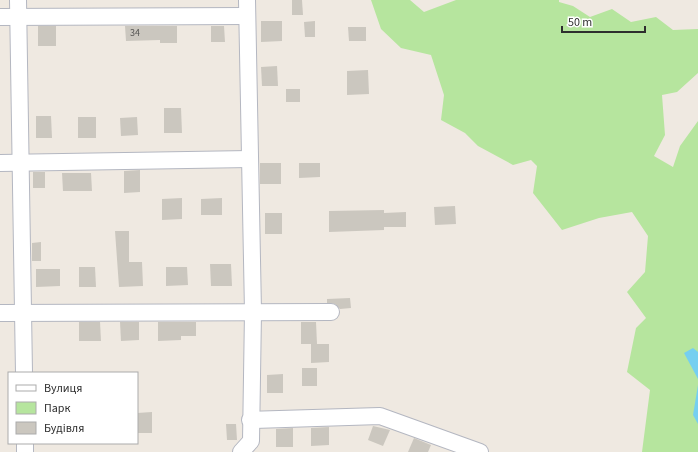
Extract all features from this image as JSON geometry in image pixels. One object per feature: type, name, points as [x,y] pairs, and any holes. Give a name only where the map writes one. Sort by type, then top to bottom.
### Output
[{"type":"street","points":[[18,0],[24,372]]},
{"type":"street","points":[[241,452],[251,441],[250,420],[253,312],[247,0]]},
{"type":"street","points":[[0,17],[247,16]]},
{"type":"street","points":[[0,163],[250,159]]},
{"type":"street","points":[[0,313],[331,312]]},
{"type":"street","points":[[250,420],[380,416],[480,452]]},
{"type":"green space","points":[[371,0],[410,0],[424,12],[456,0],[559,0],[559,2],[573,6],[590,17],[612,9],[631,22],[656,17],[673,30],[698,29],[698,73],[677,92],[662,95],[665,135],[654,156],[673,167],[680,146],[698,121],[698,452],[642,452],[650,390],[627,372],[636,328],[646,318],[627,292],[645,272],[648,236],[632,212],[599,218],[562,230],[533,193],[537,166],[531,160],[513,165],[478,146],[465,133],[441,120],[444,95],[431,55],[401,48],[381,29]]},
{"type":"water","points":[[693,348],[698,352],[698,379],[684,353]]},
{"type":"water","points":[[698,385],[698,424],[693,415]]},
{"type":"building","points":[[292,0],[302,0],[303,15],[292,15]]},
{"type":"building","points":[[261,21],[282,21],[282,41],[261,42]]},
{"type":"building","points":[[315,21],[315,37],[305,37],[304,22]]},
{"type":"building","points":[[38,26],[56,26],[56,46],[38,46]]},
{"type":"building","points":[[125,26],[177,26],[177,43],[160,43],[160,40],[126,41]]},
{"type":"building","points":[[211,26],[224,26],[225,42],[211,42]]},
{"type":"building","points":[[348,27],[366,27],[366,41],[349,41]]},
{"type":"building","points":[[277,66],[278,86],[262,86],[261,67]]},
{"type":"building","points":[[368,70],[369,94],[347,95],[347,71]]},
{"type":"building","points":[[286,89],[300,89],[300,102],[286,102]]},
{"type":"building","points":[[164,108],[181,108],[182,133],[164,133]]},
{"type":"building","points":[[36,116],[51,116],[52,138],[36,138]]},
{"type":"building","points":[[78,117],[96,117],[96,138],[78,138]]},
{"type":"building","points":[[137,117],[138,135],[121,136],[120,118]]},
{"type":"building","points":[[260,163],[281,163],[281,184],[260,184]]},
{"type":"building","points":[[299,163],[320,163],[320,177],[299,178]]},
{"type":"building","points":[[140,170],[140,192],[124,193],[124,171]]},
{"type":"building","points":[[33,172],[45,172],[45,188],[33,188]]},
{"type":"building","points":[[62,173],[91,173],[92,191],[63,191]]},
{"type":"building","points":[[182,198],[182,219],[162,220],[162,199]]},
{"type":"building","points":[[222,198],[222,215],[201,215],[201,199]]},
{"type":"building","points":[[455,206],[456,224],[435,225],[434,207]]},
{"type":"building","points":[[384,210],[384,213],[406,212],[406,227],[384,227],[384,230],[329,232],[329,211]]},
{"type":"building","points":[[265,213],[282,213],[282,234],[265,234]]},
{"type":"building","points":[[115,231],[129,231],[129,262],[142,262],[143,286],[119,287]]},
{"type":"building","points":[[41,242],[41,261],[32,261],[32,243]]},
{"type":"building","points":[[210,264],[231,264],[232,286],[211,286]]},
{"type":"building","points":[[79,267],[95,267],[96,287],[79,287]]},
{"type":"building","points":[[166,267],[187,267],[188,285],[166,286]]},
{"type":"building","points":[[36,269],[60,269],[60,286],[36,287]]},
{"type":"building","points":[[350,298],[351,308],[340,309],[335,304],[327,303],[327,299]]},
{"type":"building","points":[[79,322],[100,322],[101,341],[79,341]]},
{"type":"building","points":[[120,322],[139,322],[139,340],[121,341]]},
{"type":"building","points":[[158,322],[196,322],[196,336],[181,336],[181,340],[158,341]]},
{"type":"building","points":[[301,322],[316,322],[317,344],[301,344]]},
{"type":"building","points":[[311,344],[329,344],[329,362],[311,363]]},
{"type":"building","points":[[302,368],[317,368],[317,386],[302,386]]},
{"type":"building","points":[[283,374],[283,393],[267,393],[267,375]]},
{"type":"building","points":[[152,412],[152,433],[138,433],[138,413]]},
{"type":"building","points":[[226,424],[236,424],[237,440],[227,440]]},
{"type":"building","points":[[373,426],[390,430],[383,446],[368,440]]},
{"type":"building","points":[[329,427],[329,445],[311,446],[311,428]]},
{"type":"building","points":[[293,428],[293,447],[276,447],[276,429]]},
{"type":"building","points":[[414,438],[431,445],[428,452],[408,452]]}]
